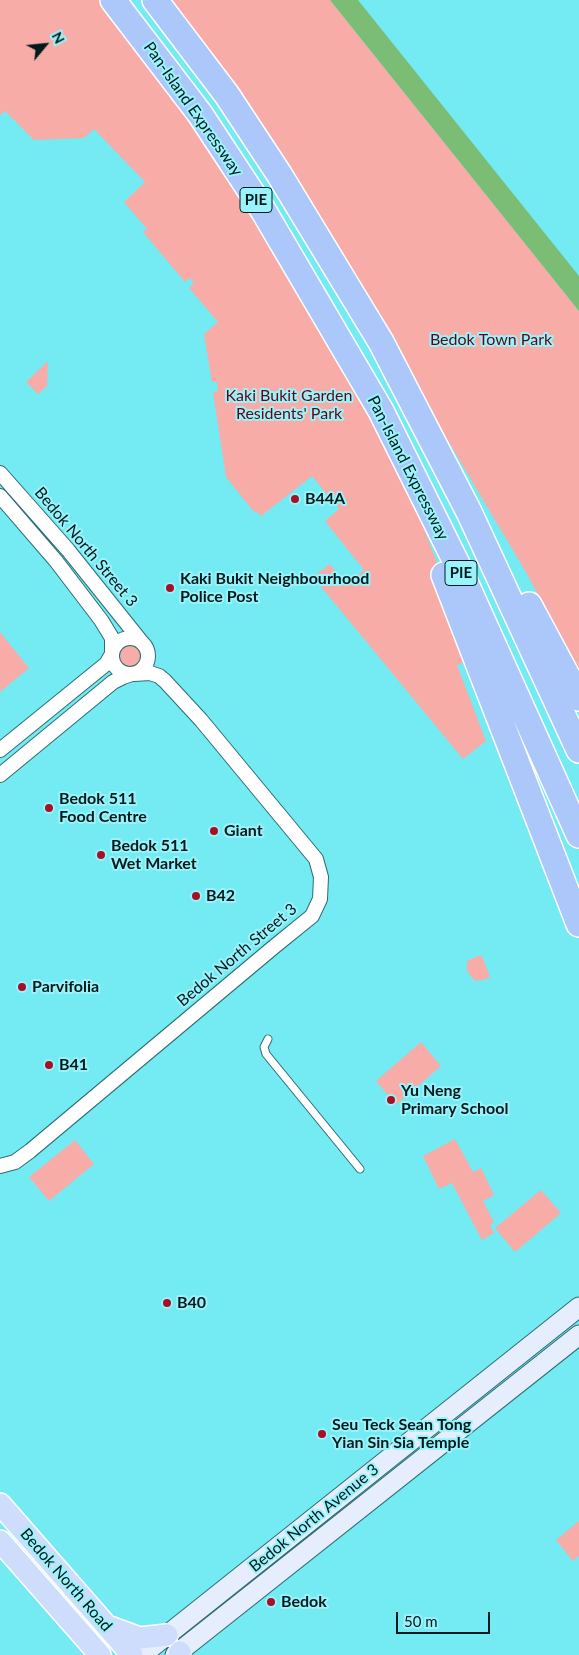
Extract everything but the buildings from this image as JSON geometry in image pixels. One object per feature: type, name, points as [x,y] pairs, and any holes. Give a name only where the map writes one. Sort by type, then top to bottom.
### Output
[{"type":"highway","name":"Pan-Island Expressway","points":[[113,0],[200,114],[263,210],[381,411],[457,564],[579,835]]},
{"type":"highway","name":"Pan-Island Expressway","points":[[155,0],[227,95],[296,200],[381,342],[469,512],[579,750]]},
{"type":"highway","points":[[381,411],[579,924]]},
{"type":"highway","points":[[469,512],[487,526],[579,698]]},
{"type":"main road","name":"Bedok North Avenue 3","points":[[175,1649],[579,1307]]},
{"type":"main road","name":"Bedok North Avenue 3","points":[[142,1655],[175,1649],[578,1338]]},
{"type":"main road","name":"Bedok North Road","points":[[0,1504],[132,1655]]},
{"type":"main road","name":"Bedok North Road","points":[[0,1541],[100,1655]]},
{"type":"main road","points":[[107,1626],[175,1649]]},
{"type":"street","name":"Bedok North Street 3","points":[[0,472],[68,550],[144,645]]},
{"type":"street","name":"Bedok North Street 3","points":[[0,496],[56,561],[101,620],[112,638],[112,654]]},
{"type":"street","points":[[0,750],[106,664],[117,644],[126,639],[135,639],[144,645],[148,654],[147,661],[142,670],[113,682],[0,775]]},
{"type":"street","points":[[112,654],[114,664],[118,670],[124,674],[133,674]]},
{"type":"street","name":"Bedok North Street 3","points":[[0,1166],[15,1162],[30,1151],[312,916],[320,899],[321,877],[316,859],[198,716],[161,677],[147,672],[133,674]]},
{"type":"lane","points":[[268,1038],[264,1045],[266,1054],[360,1168]]},
{"type":"green space","name":"Kaki Bukit Garden Residents' Park","points":[[0,0],[110,0],[197,116],[379,413],[474,658],[457,665],[486,741],[463,759],[313,577],[330,564],[346,585],[364,570],[325,521],[339,509],[312,476],[261,516],[256,511],[254,512],[226,477],[213,392],[218,391],[217,382],[212,382],[204,334],[218,322],[189,288],[194,283],[190,278],[185,282],[143,232],[147,229],[124,202],[145,182],[94,129],[84,138],[34,140],[5,111],[0,115]]},
{"type":"green space","name":"Bedok Town Park","points":[[163,0],[330,0],[579,311],[579,671],[527,574],[418,390]]},
{"type":"green space","points":[[48,361],[47,386],[38,394],[26,382]]},
{"type":"green space","points":[[0,632],[29,668],[0,692]]},
{"type":"green space","points":[[127,638],[131,638],[146,649],[147,661],[145,667],[120,671],[115,667],[112,660],[117,644]]},
{"type":"green space","points":[[482,956],[490,977],[475,981],[467,971],[467,961]]},
{"type":"green space","points":[[421,1042],[441,1066],[396,1105],[376,1081]]},
{"type":"green space","points":[[455,1139],[473,1172],[481,1168],[494,1195],[483,1201],[494,1222],[490,1225],[494,1233],[482,1240],[452,1183],[439,1189],[423,1156]]},
{"type":"green space","points":[[75,1140],[94,1164],[49,1201],[29,1177]]},
{"type":"green space","points":[[541,1190],[561,1213],[515,1252],[495,1228]]},
{"type":"green space","points":[[579,1521],[579,1556],[573,1561],[556,1540]]},
{"type":"shaded area","points":[[330,0],[358,0],[579,276],[579,311]]},
{"type":"place","name":"B44A","points":[[295,499]]},
{"type":"place","name":"Kaki Bukit Neighbourhood Police Post","points":[[170,588]]},
{"type":"place","name":"Bedok 511 Food Centre","points":[[49,808]]},
{"type":"place","name":"Giant","points":[[214,831]]},
{"type":"place","name":"Bedok 511 Wet Market","points":[[101,855]]},
{"type":"place","name":"B42","points":[[196,896]]},
{"type":"place","name":"Parvifolia","points":[[22,987]]},
{"type":"place","name":"B41","points":[[49,1065]]},
{"type":"place","name":"Yu Neng Primary School","points":[[391,1100]]},
{"type":"place","name":"B40","points":[[167,1303]]},
{"type":"place","name":"Seu Teck Sean Tong Yian Sin Sia Temple","points":[[322,1434]]},
{"type":"place","name":"Bedok","points":[[271,1602]]}]
